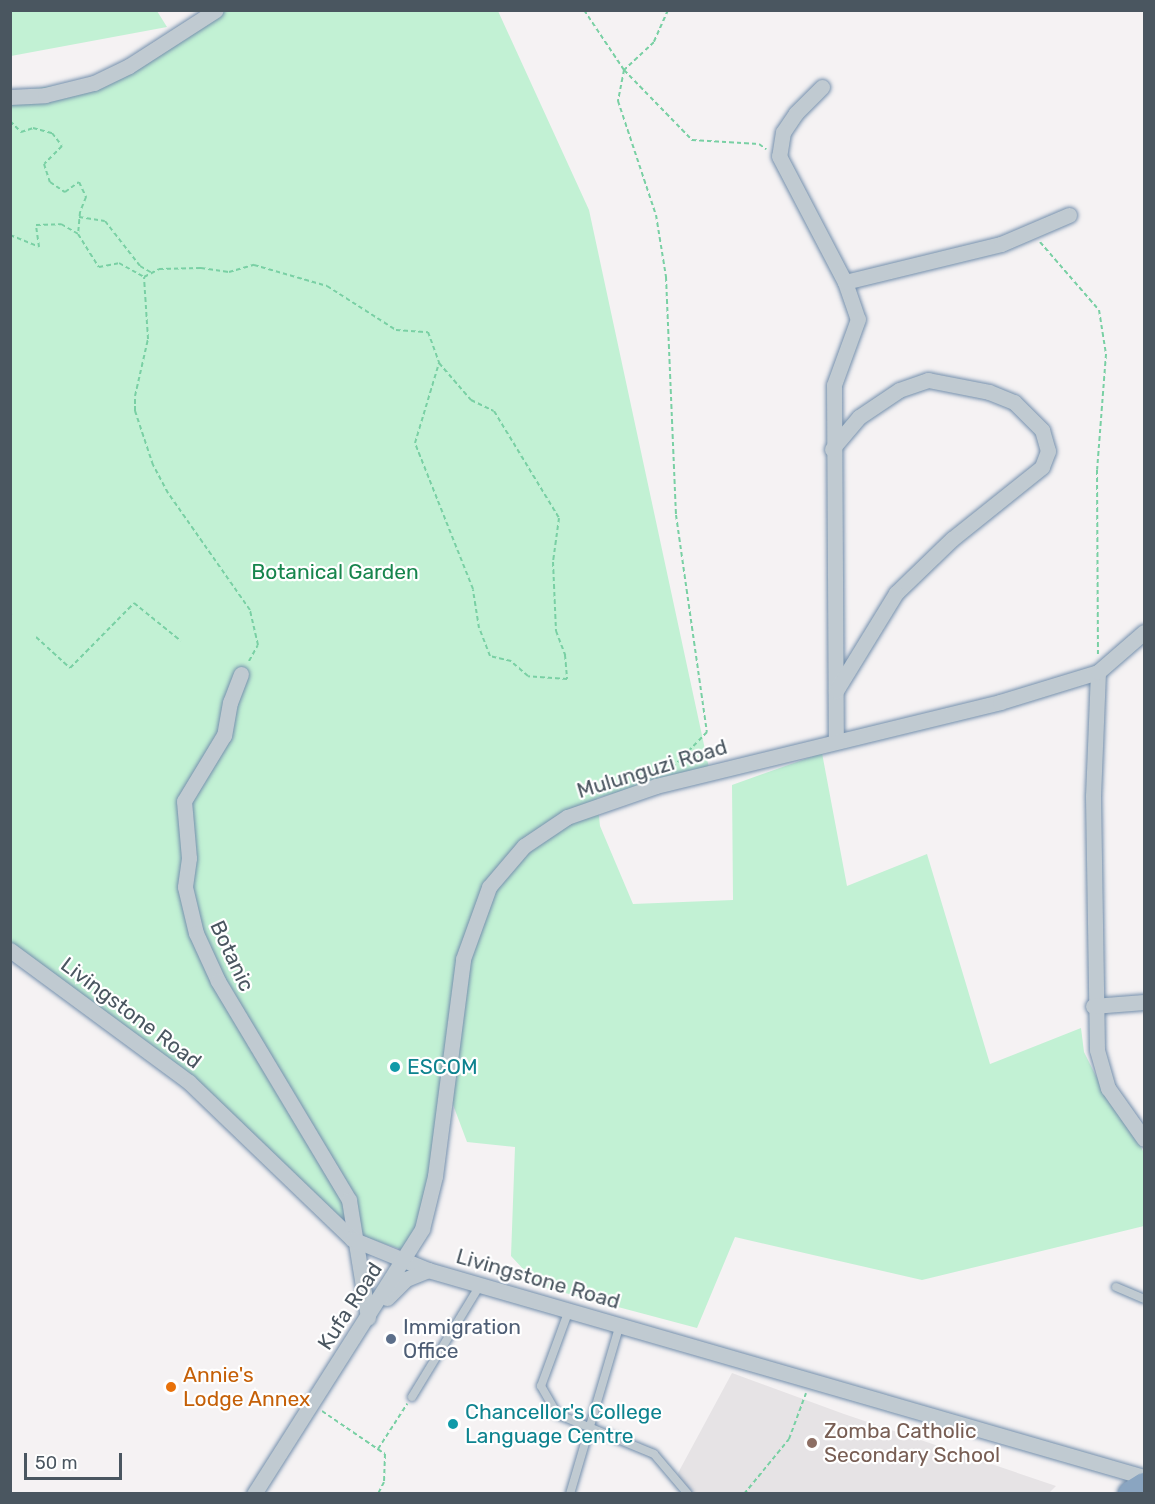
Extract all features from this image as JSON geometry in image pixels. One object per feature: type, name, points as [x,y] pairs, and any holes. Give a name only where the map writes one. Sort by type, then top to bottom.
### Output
[{"type":"highway","points":[[1131,1494],[1144,1486]]},
{"type":"street","points":[[10,98],[45,95],[94,82],[129,66],[216,10]]},
{"type":"street","points":[[822,87],[796,113],[783,132],[779,156],[845,282],[858,319],[837,370],[832,449],[836,741]]},
{"type":"street","points":[[845,282],[960,256],[1070,215]]},
{"type":"street","points":[[832,449],[859,417],[899,390],[928,380],[989,392],[1014,402],[1042,430],[1048,451],[1042,467],[952,538],[896,593],[836,691]]},
{"type":"street","name":"Mulunguzi Road","points":[[403,1262],[422,1229],[430,1204],[463,959],[489,887],[524,846],[553,826],[600,803],[656,786],[1000,702],[1098,672],[1144,632]]},
{"type":"street","points":[[1098,672],[1093,796],[1093,1006],[1104,1079],[1144,1139]]},
{"type":"street","name":"Botanic","points":[[241,674],[230,702],[224,735],[184,801],[189,858],[185,887],[196,933],[218,981],[349,1200],[352,1239],[368,1317]]},
{"type":"street","name":"Livingstone Road","points":[[10,950],[189,1082],[352,1239],[403,1262],[1144,1476]]},
{"type":"street","points":[[1093,1006],[1144,1002]]},
{"type":"street","name":"Kufa Road","points":[[254,1494],[403,1262]]},
{"type":"street","points":[[368,1317],[406,1279],[428,1269]]},
{"type":"lane","points":[[412,1397],[480,1285]]},
{"type":"lane","points":[[1116,1287],[1144,1299]]},
{"type":"lane","points":[[569,1310],[541,1386],[557,1414],[654,1454],[688,1494]]},
{"type":"lane","points":[[570,1494],[620,1324]]},
{"type":"path","points":[[584,10],[624,70],[692,140],[759,144],[779,156]]},
{"type":"path","points":[[656,786],[707,732],[676,515],[666,277],[656,215],[618,101],[624,70],[654,42],[668,10]]},
{"type":"path","points":[[10,121],[21,132],[33,128],[52,133],[62,146],[44,164],[50,182],[65,192],[79,182],[86,197],[79,217],[78,234],[99,267],[119,263],[144,277]]},
{"type":"path","points":[[79,217],[105,221],[140,266],[152,273]]},
{"type":"path","points":[[10,235],[39,247],[36,225],[45,222],[61,224],[70,233],[78,234]]},
{"type":"path","points":[[1031,231],[1099,310],[1106,354],[1097,470],[1098,672]]},
{"type":"path","points":[[144,277],[159,269],[201,268],[228,272],[254,265],[327,286],[360,310],[396,330],[428,332],[439,363],[471,400],[494,411],[559,518],[553,562],[556,631],[565,655],[567,679],[528,676],[511,661],[489,656],[479,628],[473,589],[416,443],[439,363]]},
{"type":"path","points":[[144,277],[148,339],[135,396],[135,411],[153,465],[168,493],[250,610],[258,645],[241,674]]},
{"type":"path","points":[[36,637],[70,668],[135,603],[181,641]]},
{"type":"path","points":[[744,1494],[789,1439],[810,1380]]},
{"type":"path","points":[[378,1449],[412,1397]]},
{"type":"path","points":[[312,1405],[385,1454],[384,1482],[378,1494]]},
{"type":"shaded area","name":"Zomba Catholic Secondary School","points":[[732,1373],[844,1414],[1056,1486],[1048,1494],[684,1494],[678,1473]]},
{"type":"green space","points":[[11,10],[157,11],[167,27],[11,56]]},
{"type":"green space","name":"Botanical Garden","points":[[209,11],[498,11],[589,210],[709,768],[597,798],[600,826],[633,904],[733,900],[732,785],[822,753],[847,886],[927,854],[990,1064],[1081,1028],[1084,1052],[1096,1076],[1127,1119],[1144,1153],[1144,1226],[922,1280],[735,1237],[697,1328],[539,1286],[511,1256],[515,1147],[467,1142],[443,1078],[425,1214],[408,1252],[333,1226],[191,1079],[11,950],[10,92],[96,80]]},
{"type":"place","name":"ESCOM","points":[[395,1067]]},
{"type":"place","name":"Immigration Office","points":[[391,1339]]},
{"type":"place","name":"Annie's Lodge Annex","points":[[171,1387]]},
{"type":"place","name":"Chancellor's College Language Centre","points":[[453,1424]]},
{"type":"place","name":"Zomba Catholic Secondary School","points":[[812,1443]]}]
